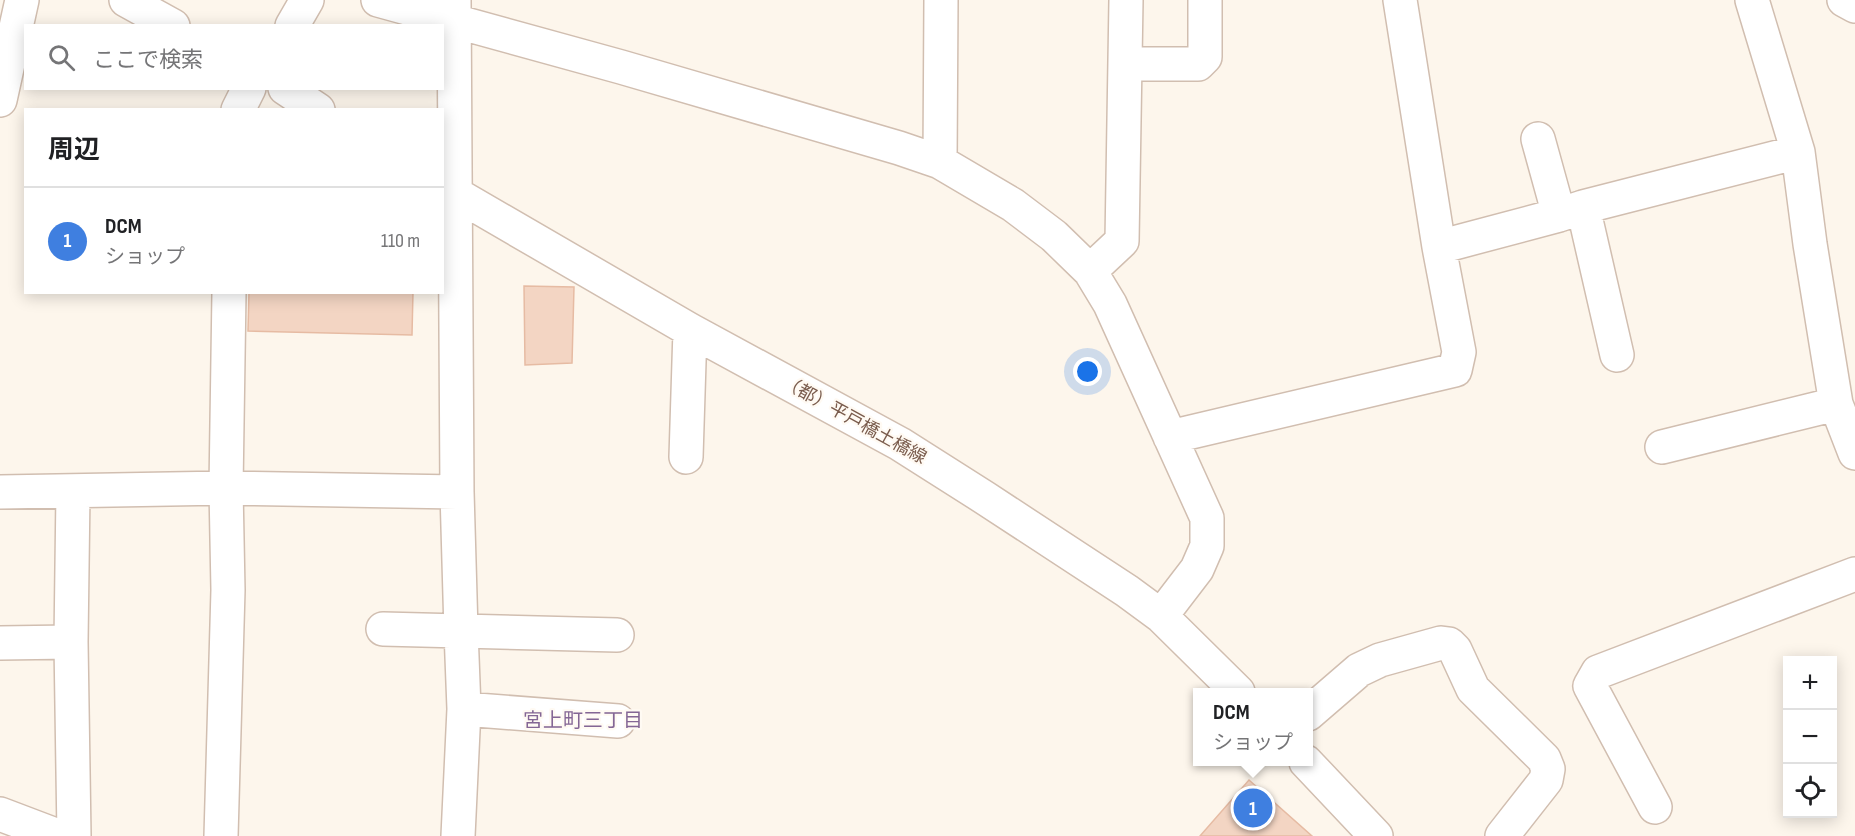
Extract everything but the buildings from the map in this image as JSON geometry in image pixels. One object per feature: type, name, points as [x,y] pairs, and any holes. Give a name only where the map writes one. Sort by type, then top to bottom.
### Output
[{"type":"street","points":[[0,100],[22,0]]},
{"type":"street","points":[[126,0],[169,24]]},
{"type":"street","points":[[293,24],[307,0]]},
{"type":"street","points":[[378,0],[454,10],[940,162],[1013,205],[1054,236],[1090,271],[1110,304],[1207,518],[1207,546],[1197,569],[1161,616]]},
{"type":"street","points":[[940,162],[941,0]]},
{"type":"street","points":[[1090,271],[1122,241],[1126,0]]},
{"type":"street","points":[[1126,64],[1198,64],[1205,57],[1204,0]]},
{"type":"street","points":[[1170,437],[1455,370],[1459,352],[1439,247],[1400,0]]},
{"type":"street","points":[[1752,0],[1798,152],[1810,244],[1836,404],[1855,453]]},
{"type":"street","points":[[1844,0],[1855,6]]},
{"type":"street","points":[[454,10],[449,190],[464,709],[458,836]]},
{"type":"street","points":[[239,108],[248,90]]},
{"type":"street","points":[[288,90],[315,108]]},
{"type":"street","points":[[1538,139],[1570,211],[1617,355]]},
{"type":"street","points":[[1439,247],[1798,152]]},
{"type":"street","name":"（都）平戸橋土橋線","points":[[449,190],[690,330],[900,444],[1127,591],[1161,616],[1233,688]]},
{"type":"street","points":[[221,836],[228,590],[226,488],[229,294]]},
{"type":"street","points":[[686,457],[690,330]]},
{"type":"street","points":[[1662,447],[1836,404]]},
{"type":"street","points":[[0,492],[226,488],[457,492]]},
{"type":"street","points":[[73,492],[71,642],[74,836]]},
{"type":"street","points":[[1654,807],[1590,686],[1598,672],[1855,574]]},
{"type":"street","points":[[383,629],[617,635]]},
{"type":"street","points":[[0,642],[71,642]]},
{"type":"street","points":[[1313,710],[1359,670],[1380,660],[1441,643],[1449,644],[1455,650],[1473,689],[1544,759],[1548,769],[1546,780],[1502,836]]},
{"type":"street","points":[[464,709],[618,721]]},
{"type":"street","points":[[1310,766],[1376,836]]},
{"type":"street","points":[[0,814],[58,836]]},
{"type":"place","name":"DCM","points":[[1253,808]]},
{"type":"district","name":"宮上町三丁目","points":[[583,721]]}]
